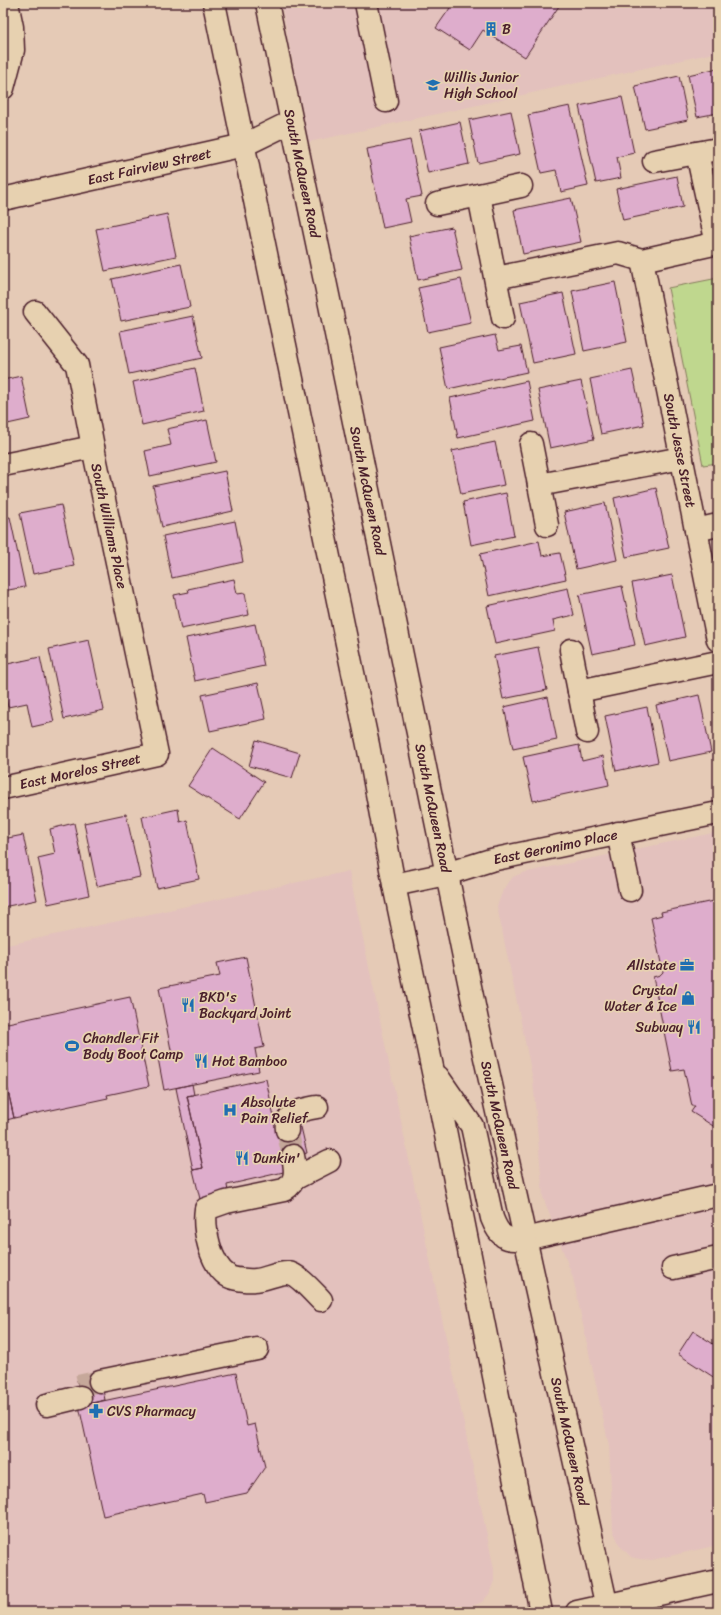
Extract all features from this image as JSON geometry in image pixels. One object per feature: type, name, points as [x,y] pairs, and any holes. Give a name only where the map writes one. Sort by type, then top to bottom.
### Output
[{"type":"main road","points":[[3,88],[13,50],[12,27],[7,3]]},
{"type":"main road","points":[[214,3],[368,745],[394,885],[433,1070],[541,1612]]},
{"type":"main road","name":"South McQueen Road","points":[[267,3],[291,122],[330,300],[480,1035],[607,1608]]},
{"type":"main road","points":[[366,3],[386,101]]},
{"type":"main road","name":"East Fairview Street","points":[[3,199],[244,144],[291,122]]},
{"type":"main road","points":[[496,278],[618,254],[642,260],[717,244],[708,151],[654,161]]},
{"type":"main road","points":[[437,204],[521,186]]},
{"type":"main road","points":[[479,195],[503,318]]},
{"type":"main road","name":"South Jesse Street","points":[[642,260],[718,640]]},
{"type":"main road","name":"South Williams Place","points":[[35,312],[77,365],[157,754]]},
{"type":"main road","points":[[531,444],[547,525]]},
{"type":"main road","points":[[3,465],[93,447]]},
{"type":"main road","points":[[539,485],[682,458]]},
{"type":"main road","points":[[696,530],[718,525]]},
{"type":"main road","points":[[571,650],[587,732]]},
{"type":"main road","points":[[580,691],[718,662]]},
{"type":"main road","name":"East Morelos Street","points":[[3,788],[157,754]]},
{"type":"main road","name":"East Geronimo Place","points":[[394,885],[446,874],[491,860],[718,813]]},
{"type":"main road","points":[[618,833],[630,890]]},
{"type":"main road","points":[[433,1070],[472,1126],[492,1218],[497,1230],[505,1237],[515,1240],[525,1239],[718,1195]]},
{"type":"main road","points":[[287,1130],[287,1123],[295,1113],[317,1106]]},
{"type":"main road","points":[[293,1156],[296,1170],[294,1179],[290,1186],[284,1190],[226,1202],[206,1209],[204,1220],[208,1241],[216,1265],[229,1277],[254,1281],[288,1273],[297,1277],[321,1300]]},
{"type":"main road","points":[[294,1179],[329,1161]]},
{"type":"main road","points":[[673,1268],[718,1258]]},
{"type":"main road","points":[[101,1387],[152,1371],[257,1349]]},
{"type":"main road","points":[[46,1399],[79,1392]]},
{"type":"main road","points":[[577,1612],[607,1608],[718,1581]]},
{"type":"shaded area","name":"Willis Junior High School","points":[[281,3],[718,3],[718,52],[309,142]]},
{"type":"shaded area","points":[[718,832],[718,1545],[652,1560],[640,1559],[631,1557],[620,1546],[613,1530],[609,1446],[573,1278],[543,1197],[533,1080],[497,906],[503,890],[513,877],[522,873]]},
{"type":"shaded area","points":[[349,871],[494,1569],[494,1581],[489,1594],[482,1602],[468,1608],[414,1612],[3,1612],[3,946]]},
{"type":"green space","points":[[718,278],[718,463],[703,465],[668,288]]},
{"type":"building","name":"B","points":[[442,3],[561,3],[525,57],[483,30],[470,50],[436,28],[450,8]]},
{"type":"building","points":[[718,68],[718,113],[697,117],[688,75]]},
{"type":"building","points":[[679,76],[688,120],[645,129],[635,86]]},
{"type":"building","points":[[622,97],[634,153],[617,157],[621,178],[596,183],[579,106]]},
{"type":"building","points":[[570,106],[588,186],[561,192],[556,170],[541,173],[528,115]]},
{"type":"building","points":[[511,111],[520,154],[478,163],[469,120]]},
{"type":"building","points":[[460,122],[469,164],[428,173],[419,131]]},
{"type":"building","points":[[410,140],[422,196],[406,199],[411,222],[383,228],[367,149]]},
{"type":"building","points":[[677,176],[683,207],[623,220],[616,189]]},
{"type":"building","points":[[571,198],[581,242],[523,254],[514,210]]},
{"type":"building","points":[[167,214],[176,256],[105,271],[96,229]]},
{"type":"building","points":[[452,227],[462,270],[418,280],[409,236]]},
{"type":"building","points":[[181,264],[190,307],[121,321],[112,279]]},
{"type":"building","points":[[461,279],[471,323],[428,332],[418,288]]},
{"type":"building","points":[[615,282],[627,342],[584,351],[572,291]]},
{"type":"building","points":[[563,293],[576,354],[533,363],[520,302]]},
{"type":"building","points":[[193,316],[202,358],[129,374],[120,331]]},
{"type":"building","points":[[495,335],[499,350],[521,346],[527,372],[448,389],[439,347]]},
{"type":"building","points":[[195,368],[204,411],[142,425],[133,382]]},
{"type":"building","points":[[632,370],[644,425],[601,434],[590,379]]},
{"type":"building","points":[[21,376],[30,419],[3,425],[3,380]]},
{"type":"building","points":[[527,381],[535,421],[458,438],[450,398]]},
{"type":"building","points":[[581,381],[594,439],[550,448],[538,390]]},
{"type":"building","points":[[207,420],[216,462],[150,476],[145,451],[171,445],[167,429]]},
{"type":"building","points":[[495,442],[504,485],[461,494],[452,451]]},
{"type":"building","points":[[225,471],[233,511],[162,527],[153,486]]},
{"type":"building","points":[[656,488],[669,548],[626,557],[614,498]]},
{"type":"building","points":[[506,493],[514,536],[471,545],[463,502]]},
{"type":"building","points":[[605,503],[617,560],[576,569],[564,512]]},
{"type":"building","points":[[61,505],[74,566],[33,574],[20,513]]},
{"type":"building","points":[[10,517],[25,587],[3,591],[3,518]]},
{"type":"building","points":[[235,521],[243,562],[172,578],[163,536]]},
{"type":"building","points":[[539,541],[542,556],[560,553],[566,579],[489,596],[480,554]]},
{"type":"building","points":[[672,575],[685,637],[645,646],[632,583]]},
{"type":"building","points":[[234,579],[237,594],[245,593],[249,615],[181,629],[174,595],[189,592],[188,589]]},
{"type":"building","points":[[622,586],[635,645],[592,654],[579,595]]},
{"type":"building","points":[[568,588],[574,615],[553,620],[555,631],[495,644],[487,606]]},
{"type":"building","points":[[255,624],[264,666],[195,681],[186,638]]},
{"type":"building","points":[[89,640],[104,710],[64,719],[49,649]]},
{"type":"building","points":[[538,647],[547,690],[503,699],[494,656]]},
{"type":"building","points":[[40,657],[54,722],[32,727],[27,703],[8,707],[3,682],[3,665]]},
{"type":"building","points":[[258,683],[266,719],[210,731],[202,695]]},
{"type":"building","points":[[699,695],[711,752],[668,761],[656,705]]},
{"type":"building","points":[[548,697],[557,740],[513,749],[504,707]]},
{"type":"building","points":[[647,707],[658,762],[616,771],[605,716]]},
{"type":"building","points":[[256,740],[300,753],[292,778],[249,766]]},
{"type":"building","points":[[579,745],[582,761],[603,756],[609,785],[533,801],[523,757]]},
{"type":"building","points":[[213,748],[264,782],[240,819],[188,786]]},
{"type":"building","points":[[178,809],[180,822],[187,820],[199,879],[157,888],[142,817]]},
{"type":"building","points":[[126,814],[140,877],[97,886],[84,823]]},
{"type":"building","points":[[74,823],[89,895],[48,904],[38,858],[55,854],[50,829]]},
{"type":"building","points":[[23,835],[37,900],[3,907],[3,839]]},
{"type":"building","points":[[718,900],[718,1129],[691,1112],[695,1106],[692,1106],[684,1069],[672,1071],[653,977],[660,975],[663,972],[651,918],[662,915],[661,912]]},
{"type":"building","points":[[246,957],[264,1047],[255,1049],[259,1071],[164,1090],[158,1058],[172,1055],[159,988],[220,976],[217,963]]},
{"type":"building","name":"Chandler Fit Body Boot Camp","points":[[130,997],[149,1086],[107,1095],[108,1098],[14,1118],[3,1068],[3,1024]]},
{"type":"building","points":[[3,1068],[14,1118],[3,1121]]},
{"type":"building","points":[[266,1079],[277,1132],[301,1127],[307,1153],[285,1158],[288,1171],[227,1185],[228,1192],[200,1199],[193,1170],[203,1168],[187,1096]]},
{"type":"building","points":[[192,1084],[194,1095],[187,1096],[203,1168],[193,1170],[176,1088]]},
{"type":"building","points":[[693,1331],[718,1347],[718,1380],[678,1354]]},
{"type":"building","name":"CVS Pharmacy","points":[[236,1373],[247,1426],[255,1424],[265,1467],[247,1493],[205,1502],[203,1494],[103,1516],[79,1406]]},
{"type":"building","points":[[100,1375],[105,1400],[82,1405],[77,1380]]},
{"type":"tunnel","points":[[287,1130],[293,1156]]},
{"type":"tunnel","points":[[78,1386],[100,1381]]},
{"type":"place","name":"B","points":[[491,29]]},
{"type":"place","name":"Willis Junior High School","points":[[433,85]]},
{"type":"place","name":"Allstate","points":[[687,965]]},
{"type":"place","name":"Crystal Water & Ice","points":[[688,998]]},
{"type":"place","name":"BKD's Backyard Joint","points":[[188,1005]]},
{"type":"place","name":"Subway","points":[[694,1027]]},
{"type":"place","name":"Chandler Fit Body Boot Camp","points":[[72,1046]]},
{"type":"place","name":"Hot Bamboo","points":[[201,1061]]},
{"type":"place","name":"Absolute Pain Relief","points":[[230,1110]]},
{"type":"place","name":"Dunkin'","points":[[242,1158]]},
{"type":"place","name":"CVS Pharmacy","points":[[96,1411]]}]
